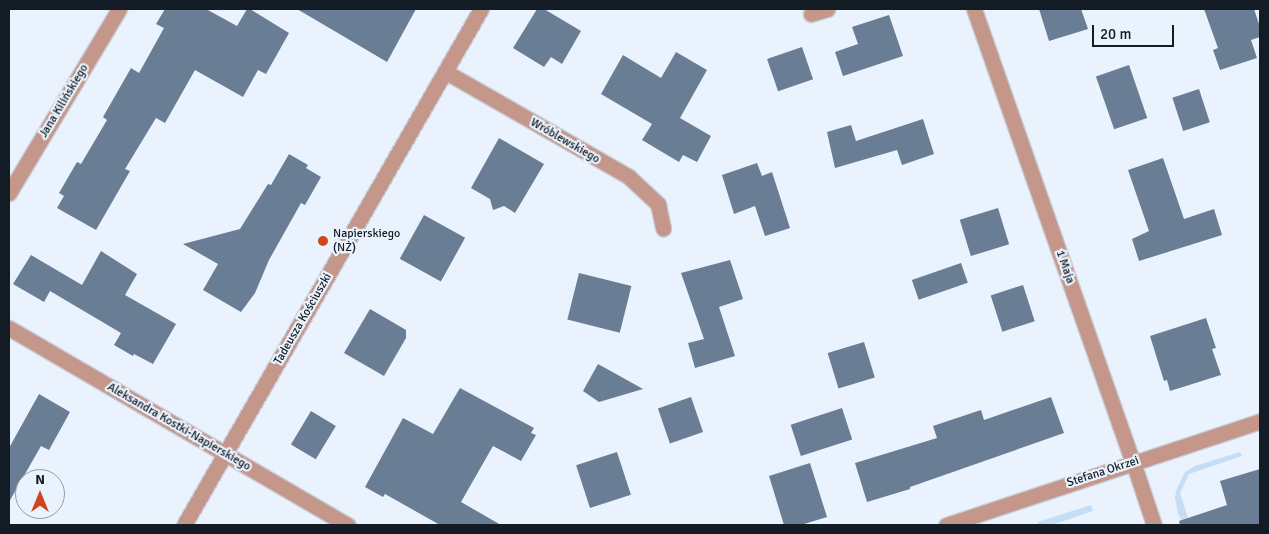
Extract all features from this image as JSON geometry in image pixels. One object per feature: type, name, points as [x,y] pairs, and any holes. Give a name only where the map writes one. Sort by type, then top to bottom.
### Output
[{"type":"street","name":"Jana Kilińskiego","points":[[11,185],[119,9]]},
{"type":"street","name":"Tadeusza Kościuszki","points":[[184,525],[481,9]]},
{"type":"street","points":[[811,14],[827,9]]},
{"type":"street","name":"1 Maja","points":[[974,9],[1154,525]]},
{"type":"street","name":"Wróblewskiego","points":[[446,72],[630,178],[658,204],[663,228]]},
{"type":"street","name":"Aleksandra Kostki-Napierskiego","points":[[9,328],[348,525]]},
{"type":"street","name":"Stefana Okrzei","points":[[946,525],[1260,421]]},
{"type":"shaded area","points":[[1240,452],[1242,456],[1189,474],[1180,493],[1188,518],[1182,521],[1178,514],[1175,497],[1185,472],[1195,466]]},
{"type":"shaded area","points":[[1091,505],[1093,511],[1052,525],[1038,525],[1038,522]]},
{"type":"building","points":[[165,9],[206,9],[237,26],[247,9],[250,9],[289,33],[266,74],[258,70],[243,97],[195,70],[165,123],[156,118],[125,169],[130,171],[96,230],[57,208],[64,196],[59,193],[77,162],[81,164],[107,120],[103,117],[131,68],[139,73],[164,28],[156,24]]},
{"type":"building","points":[[297,9],[416,9],[387,62]]},
{"type":"building","points":[[537,9],[544,9],[581,31],[562,64],[551,57],[544,67],[513,48]]},
{"type":"building","points":[[1039,9],[1081,9],[1088,29],[1049,41]]},
{"type":"building","points":[[1204,9],[1254,9],[1260,27],[1260,37],[1251,40],[1257,58],[1220,70],[1213,50],[1218,48]]},
{"type":"building","points":[[889,15],[903,56],[843,76],[835,52],[858,44],[852,27]]},
{"type":"building","points":[[802,47],[813,79],[778,91],[767,59]]},
{"type":"building","points":[[676,52],[707,70],[680,118],[711,136],[697,162],[683,155],[679,162],[642,140],[652,124],[601,94],[623,55],[661,78]]},
{"type":"building","points":[[1129,65],[1147,118],[1114,129],[1096,76]]},
{"type":"building","points":[[1199,89],[1210,122],[1183,131],[1172,98]]},
{"type":"building","points":[[923,119],[934,154],[902,165],[897,150],[835,168],[827,132],[851,125],[856,141]]},
{"type":"building","points":[[499,138],[544,164],[515,213],[504,206],[493,210],[490,199],[471,188]]},
{"type":"building","points":[[289,154],[308,165],[306,168],[321,177],[305,205],[301,203],[269,260],[255,293],[241,312],[203,290],[218,264],[183,244],[240,229],[268,184],[271,185]]},
{"type":"building","points":[[1163,158],[1184,219],[1214,209],[1222,235],[1139,261],[1132,239],[1149,231],[1128,170]]},
{"type":"building","points":[[757,163],[762,176],[772,172],[790,228],[765,236],[755,206],[734,214],[722,175]]},
{"type":"building","points":[[998,208],[1009,244],[971,256],[960,220]]},
{"type":"building","points":[[424,215],[465,238],[441,282],[400,259]]},
{"type":"building","points":[[101,251],[137,274],[125,295],[176,324],[153,364],[134,354],[133,356],[114,345],[121,333],[50,291],[44,302],[13,284],[31,255],[82,285]]},
{"type":"building","points":[[730,260],[743,299],[719,307],[735,356],[695,368],[688,343],[704,339],[681,273]]},
{"type":"building","points":[[961,263],[968,283],[919,300],[912,280]]},
{"type":"building","points":[[579,273],[631,286],[620,333],[567,320]]},
{"type":"building","points":[[1023,285],[1035,321],[1002,332],[991,296]]},
{"type":"building","points":[[370,309],[406,330],[406,338],[384,376],[344,353]]},
{"type":"building","points":[[1206,318],[1216,348],[1212,349],[1221,375],[1170,391],[1167,380],[1164,381],[1150,336]]},
{"type":"building","points":[[864,342],[875,377],[838,388],[828,353]]},
{"type":"building","points":[[598,364],[643,389],[599,402],[583,391]]},
{"type":"building","points":[[460,388],[534,428],[531,433],[536,435],[521,461],[493,446],[461,502],[501,525],[440,525],[385,494],[383,497],[365,487],[403,418],[433,434]]},
{"type":"building","points":[[39,394],[70,412],[49,450],[41,446],[28,469],[15,469],[15,492],[9,502],[9,448]]},
{"type":"building","points":[[691,397],[703,432],[670,443],[658,408]]},
{"type":"building","points":[[1051,397],[1064,433],[910,487],[910,489],[867,502],[855,463],[937,438],[933,426],[981,410],[984,420]]},
{"type":"building","points":[[842,408],[852,439],[801,456],[791,425]]},
{"type":"building","points":[[311,411],[336,426],[316,459],[291,444]]},
{"type":"building","points":[[617,452],[631,495],[590,508],[576,465]]},
{"type":"building","points":[[810,463],[827,517],[801,525],[784,525],[769,476]]},
{"type":"building","points":[[1260,469],[1260,525],[1180,525],[1179,521],[1227,505],[1220,481]]},
{"type":"place","name":"Napierskiego (NŻ)","points":[[323,241]]}]
